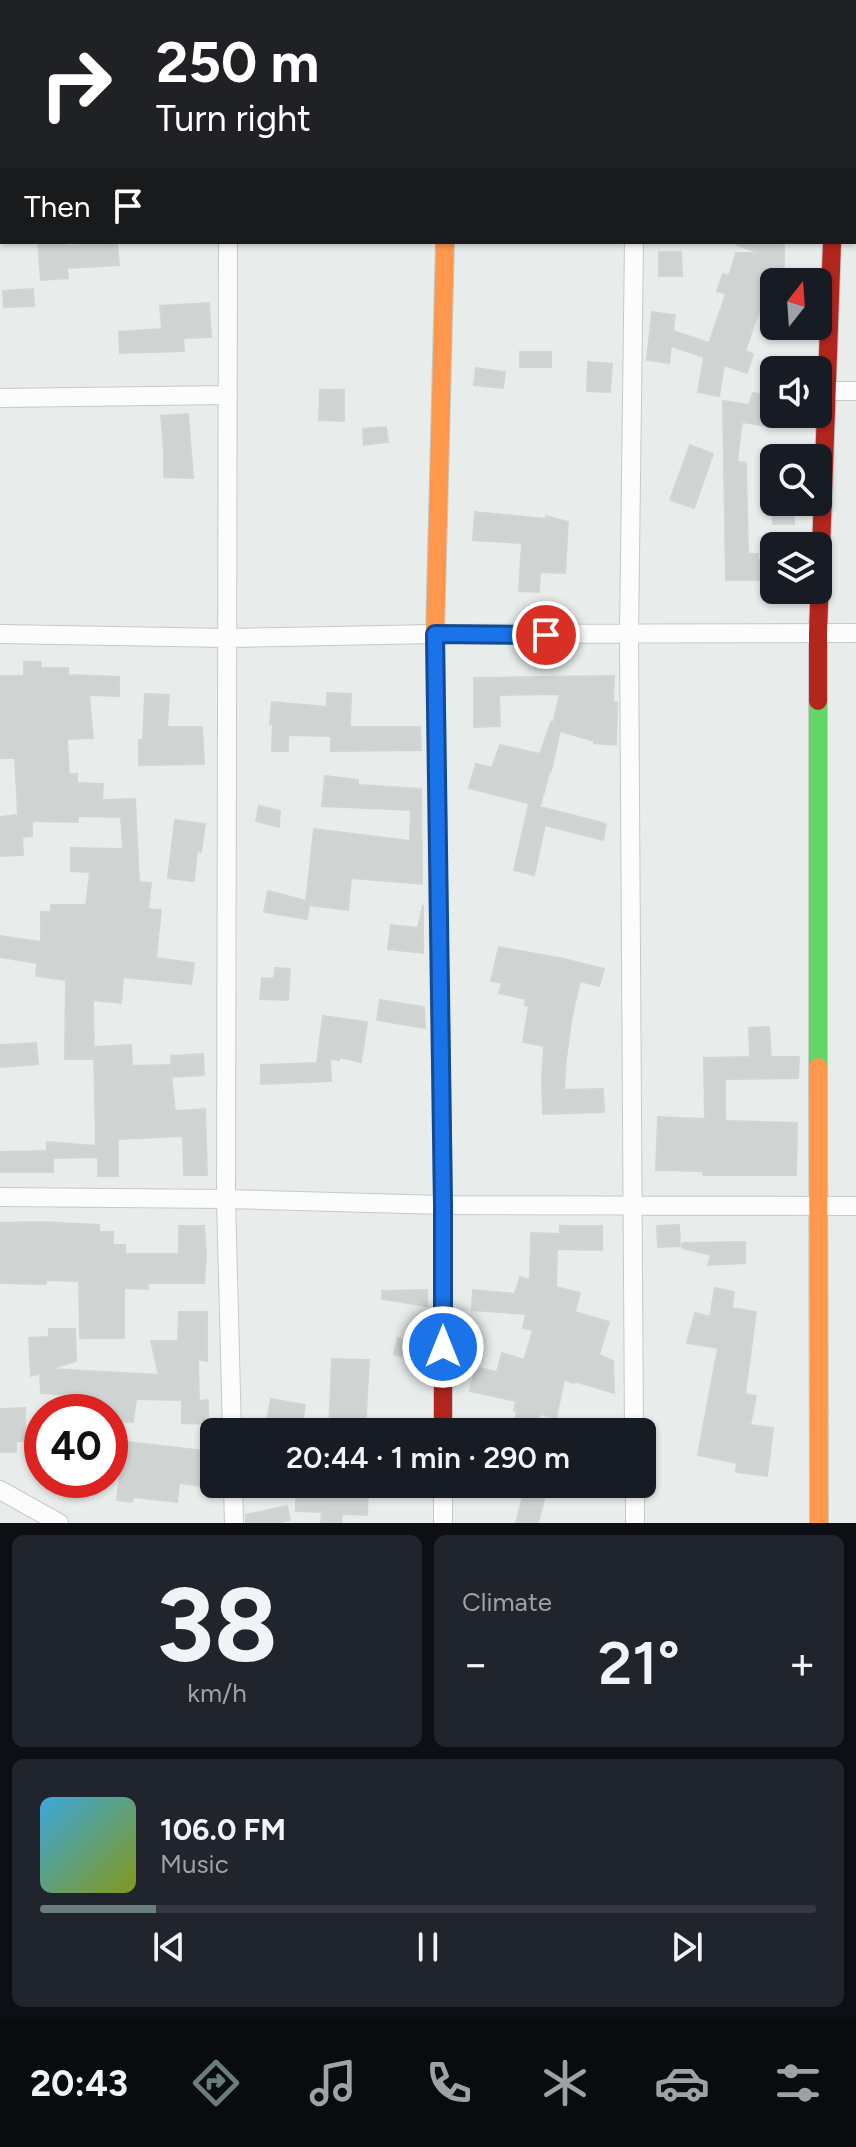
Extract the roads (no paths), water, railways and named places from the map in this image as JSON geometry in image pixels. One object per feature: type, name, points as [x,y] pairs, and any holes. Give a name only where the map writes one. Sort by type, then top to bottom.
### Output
[{"type":"street","points":[[228,244],[226,1199],[232,1418]]},
{"type":"street","points":[[443,1418],[435,634],[445,244]]},
{"type":"street","points":[[634,244],[629,635],[634,1418]]},
{"type":"street","points":[[827,356],[832,244]]},
{"type":"street","points":[[832,391],[856,391]]},
{"type":"street","points":[[0,398],[228,395]]},
{"type":"street","points":[[819,1523],[818,633],[824,428]]},
{"type":"street","points":[[0,634],[228,638],[856,633]]},
{"type":"street","points":[[0,1197],[443,1205],[856,1206]]},
{"type":"street","points":[[0,1490],[59,1523]]},
{"type":"street","points":[[233,1498],[234,1523]]},
{"type":"street","points":[[443,1498],[443,1523]]},
{"type":"street","points":[[635,1498],[635,1523]]}]
